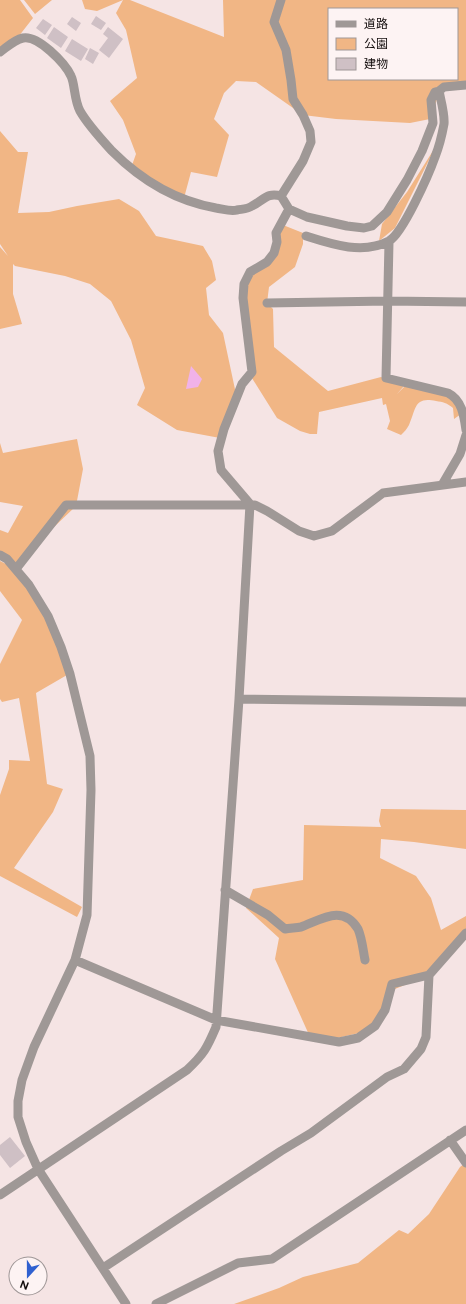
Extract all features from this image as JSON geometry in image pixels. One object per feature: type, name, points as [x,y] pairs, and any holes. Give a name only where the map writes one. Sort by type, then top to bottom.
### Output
[{"type":"street","points":[[281,0],[274,22],[286,50],[293,99],[303,115],[310,131],[311,142],[282,196]]},
{"type":"street","points":[[0,52],[12,42],[24,38],[34,39],[49,50],[64,65],[72,76],[74,95],[80,110],[89,124],[118,156],[141,177],[160,189],[186,201],[233,211],[251,207],[270,195],[282,196]]},
{"type":"street","points":[[282,196],[289,209],[307,217],[346,226],[364,228],[372,226],[387,212],[422,151],[432,123],[431,100],[435,92],[444,87],[466,85]]},
{"type":"street","points":[[306,236],[332,245],[357,248],[389,242],[396,236],[419,194],[436,156],[444,123],[439,91]]},
{"type":"street","points":[[0,1195],[187,1070],[200,1058],[206,1049],[216,1027],[239,699],[250,504],[222,470],[218,451],[224,429],[242,384],[252,372],[243,298],[244,284],[250,272],[267,262],[274,253],[277,242],[276,233],[289,209]]},
{"type":"street","points":[[389,242],[386,378],[455,397],[464,414],[466,430]]},
{"type":"street","points":[[267,303],[388,301],[466,302]]},
{"type":"street","points":[[442,485],[460,454],[466,435]]},
{"type":"street","points":[[16,569],[66,505],[250,504],[267,510],[299,531],[314,536],[332,531],[383,493],[466,482]]},
{"type":"street","points":[[0,555],[7,559],[29,585],[46,612],[61,647],[70,674],[90,756],[91,803],[87,915],[75,960],[34,1047],[22,1080],[18,1101],[18,1117],[26,1142],[38,1169],[126,1304]]},
{"type":"street","points":[[239,699],[466,702]]},
{"type":"street","points":[[225,890],[268,915],[285,929],[299,927],[326,916],[339,914],[349,918],[358,930],[365,960]]},
{"type":"street","points":[[75,960],[216,1020],[339,1042],[358,1038],[375,1026],[385,1010],[392,984],[429,975],[466,933]]},
{"type":"street","points":[[103,1268],[281,1151],[311,1133],[387,1077],[404,1069],[421,1049],[426,1037],[429,975]]},
{"type":"street","points":[[156,1304],[238,1263],[272,1258],[466,1130]]},
{"type":"street","points":[[450,1140],[466,1162]]},
{"type":"green space","points":[[0,0],[20,0],[33,18],[15,41],[0,48]]},
{"type":"green space","points":[[24,0],[52,0],[35,14]]},
{"type":"green space","points":[[82,0],[123,0],[97,11],[85,9]]},
{"type":"green space","points":[[123,0],[130,0],[224,37],[223,0],[466,0],[466,85],[441,88],[430,119],[410,123],[336,119],[303,115],[256,82],[236,81],[224,93],[214,119],[229,135],[217,177],[191,172],[184,198],[131,168],[136,154],[123,120],[110,101],[137,78],[126,30],[116,13]]},
{"type":"green space","points":[[0,131],[18,152],[28,152],[18,213],[49,212],[119,199],[139,211],[156,236],[203,246],[212,261],[216,280],[206,288],[209,315],[223,333],[236,394],[220,438],[177,430],[137,405],[145,388],[131,340],[111,301],[90,284],[65,276],[15,266],[13,264],[13,294],[22,324],[0,329],[0,247],[8,256],[0,244]]},
{"type":"green space","points":[[436,146],[395,228],[379,241],[382,224],[407,192]]},
{"type":"green space","points":[[283,225],[303,233],[303,244],[295,267],[269,287],[267,303],[273,309],[274,347],[328,391],[381,377],[404,386],[397,394],[406,385],[452,396],[461,414],[454,419],[453,408],[449,405],[438,401],[423,400],[417,405],[409,425],[401,435],[387,429],[390,421],[386,404],[383,405],[382,398],[319,412],[317,434],[310,434],[300,431],[277,418],[250,375],[246,279],[267,262]]},
{"type":"green space","points":[[77,439],[83,469],[76,506],[13,566],[0,557],[0,530],[8,533],[23,506],[0,502],[0,443],[3,453]]},
{"type":"green space","points":[[0,561],[16,569],[46,612],[67,675],[36,693],[47,784],[63,789],[53,812],[14,868],[82,907],[77,917],[0,876],[0,795],[9,769],[9,760],[30,761],[19,698],[2,702],[0,699],[0,664],[22,620],[0,591]]},
{"type":"green space","points":[[381,809],[466,810],[466,849],[381,839],[380,858],[416,876],[431,898],[441,930],[466,916],[466,934],[429,975],[395,989],[368,1031],[328,1040],[310,1037],[275,959],[279,938],[246,908],[253,889],[303,880],[304,825],[381,827],[379,821]]},
{"type":"green space","points":[[466,1164],[466,1304],[234,1304],[279,1288],[303,1277],[358,1263],[399,1230],[408,1234],[429,1214],[460,1167]]},
{"type":"shaded area","points":[[191,366],[202,379],[198,387],[186,389]]},
{"type":"building","points":[[96,16],[106,23],[101,30],[91,24]]},
{"type":"building","points":[[72,17],[81,23],[76,31],[67,24]]},
{"type":"building","points":[[43,19],[52,25],[45,35],[36,28]]},
{"type":"building","points":[[54,27],[68,37],[61,48],[47,38]]},
{"type":"building","points":[[108,27],[123,39],[109,58],[99,50],[108,38],[103,34]]},
{"type":"building","points":[[72,39],[88,49],[81,61],[65,51]]},
{"type":"building","points":[[90,48],[99,53],[93,64],[85,59]]},
{"type":"building","points":[[10,1137],[25,1156],[10,1168],[0,1155],[0,1145]]}]
